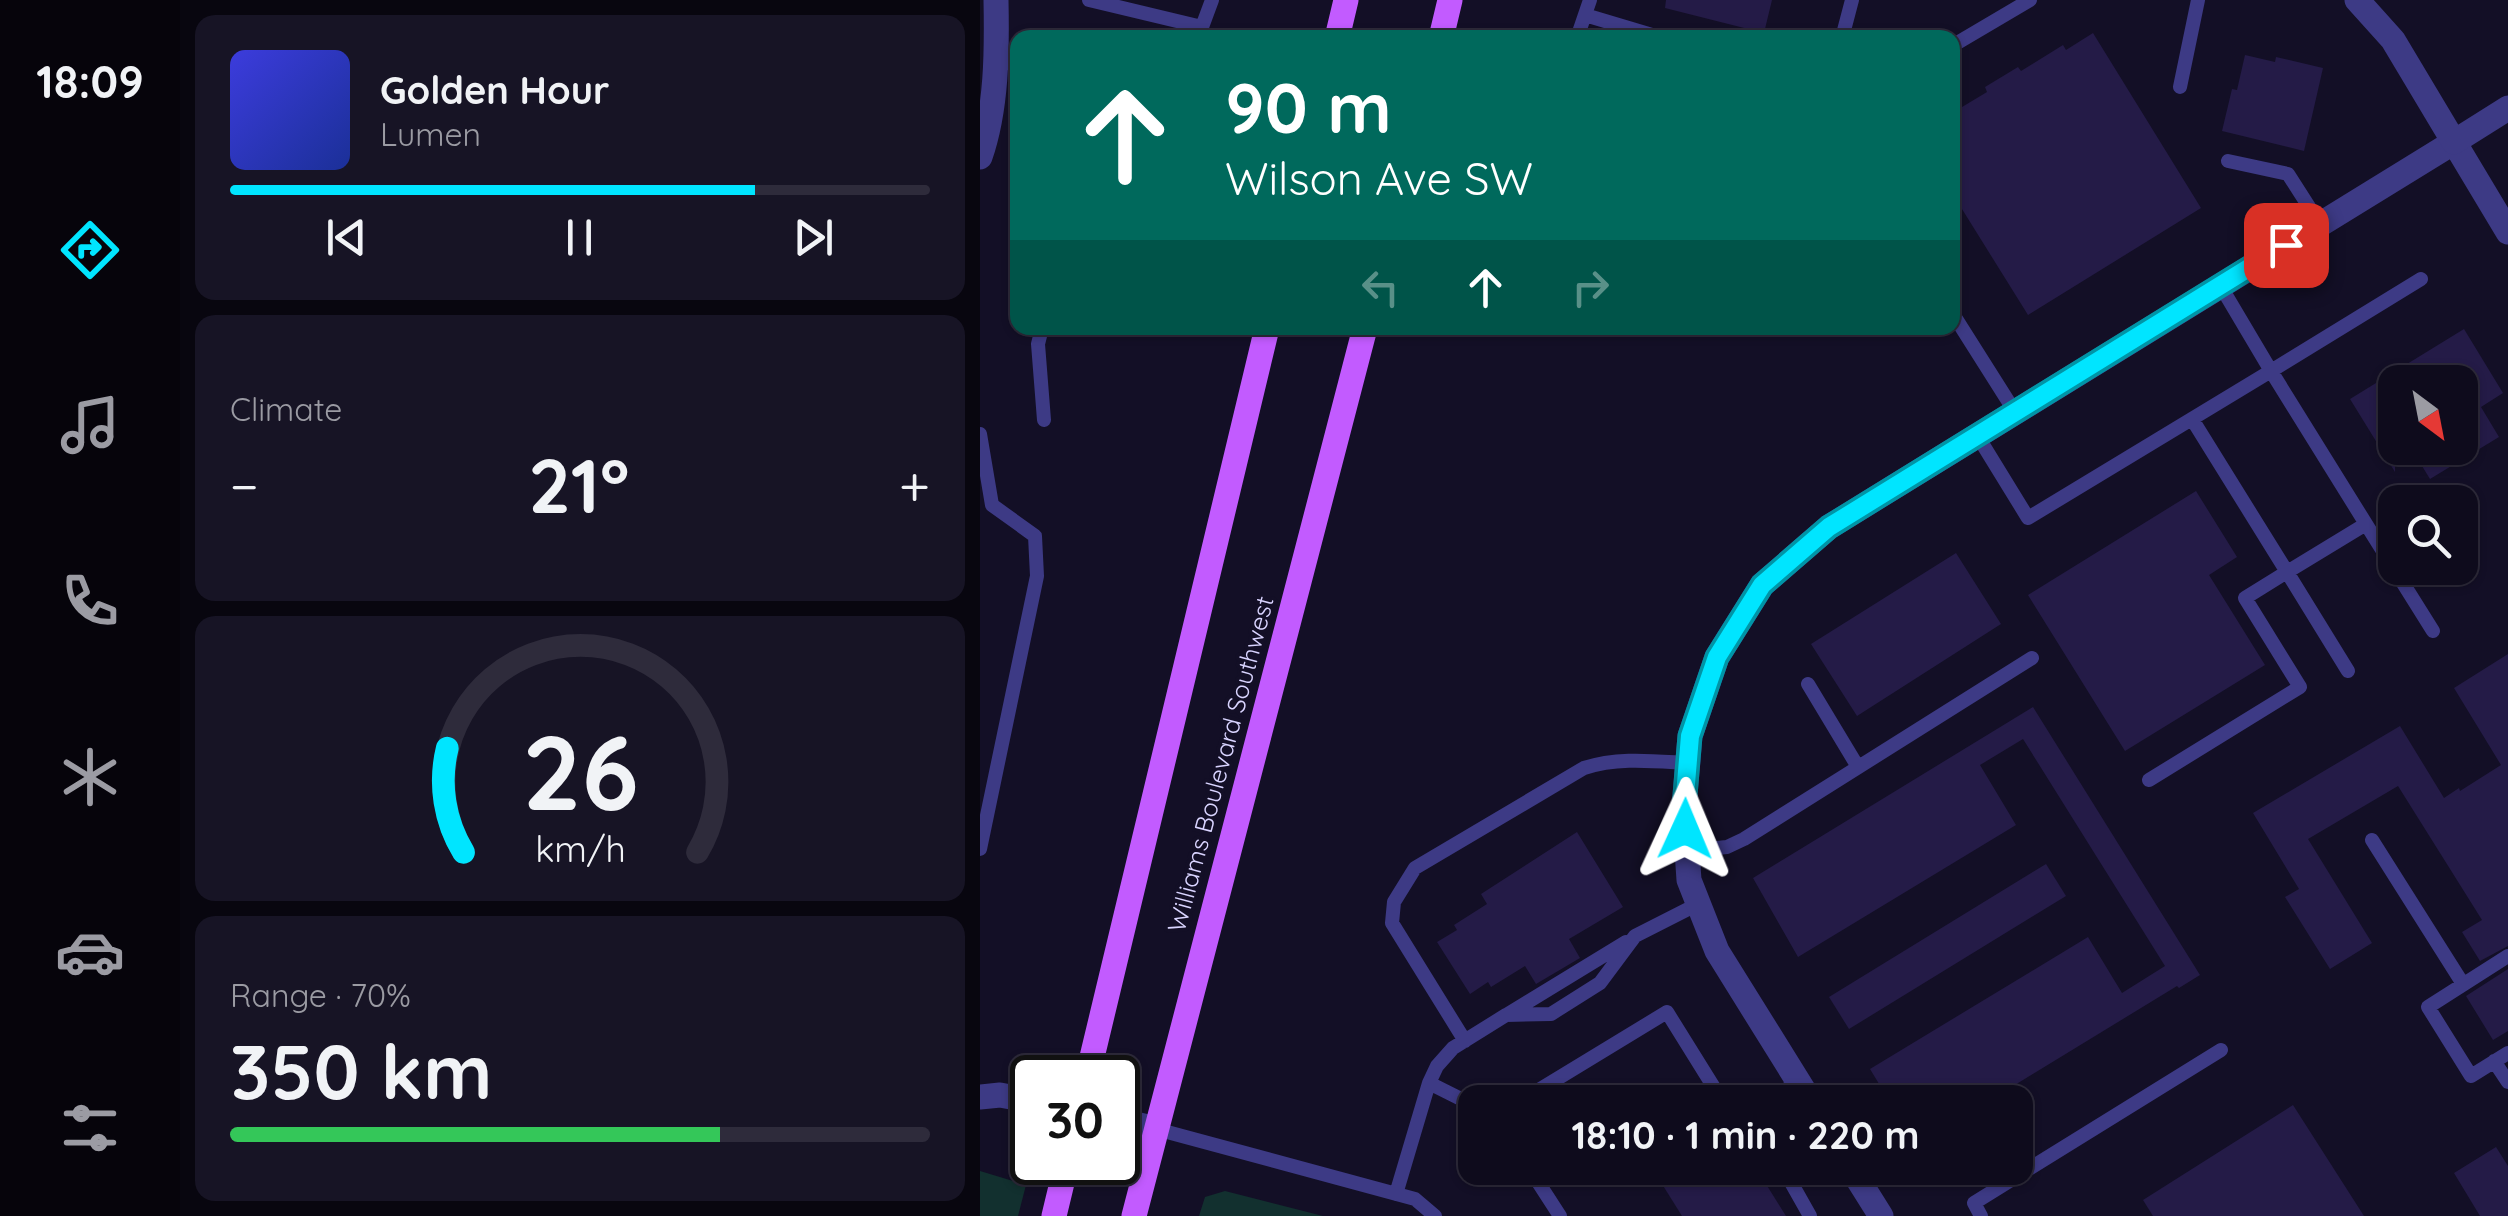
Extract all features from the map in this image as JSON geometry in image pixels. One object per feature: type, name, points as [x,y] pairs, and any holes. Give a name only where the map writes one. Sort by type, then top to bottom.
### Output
[{"type":"main road","points":[[1339,30],[1346,0]]},
{"type":"main road","points":[[1442,30],[1450,0]]},
{"type":"main road","name":"Williams Boulevard Southwest","points":[[1093,1055],[1265,335]]},
{"type":"main road","name":"Williams Boulevard Southwest","points":[[1134,1216],[1363,335]]},
{"type":"main road","points":[[1054,1216],[1061,1185]]},
{"type":"street","points":[[980,157],[1007,63],[996,0]]},
{"type":"street","points":[[2357,0],[2393,40],[2508,232]]},
{"type":"street","points":[[1801,1085],[1718,951],[1689,880],[1684,807],[1690,736],[1717,657],[1762,585],[1829,527],[2508,108]]},
{"type":"street","points":[[980,1097],[1010,1096]]},
{"type":"street","points":[[1140,1125],[1156,1129]]},
{"type":"street","points":[[1862,1185],[1881,1216]]},
{"type":"lane","points":[[1089,0],[1202,27],[1212,0]]},
{"type":"lane","points":[[1580,30],[1590,0]]},
{"type":"lane","points":[[1844,30],[1852,0]]},
{"type":"lane","points":[[1960,41],[2030,0]]},
{"type":"lane","points":[[2180,87],[2198,0]]},
{"type":"lane","points":[[1585,15],[1635,30]]},
{"type":"lane","points":[[2228,161],[2288,174],[2320,224]]},
{"type":"lane","points":[[1977,435],[2028,518],[2421,279]]},
{"type":"lane","points":[[2220,286],[2433,632]]},
{"type":"lane","points":[[1960,325],[2015,412]]},
{"type":"lane","points":[[1040,335],[1044,420]]},
{"type":"lane","points":[[2192,419],[2348,670]]},
{"type":"lane","points":[[980,434],[992,505],[1035,536],[1037,576],[980,848]]},
{"type":"lane","points":[[2149,780],[2300,687],[2245,598],[2366,524]]},
{"type":"lane","points":[[1687,851],[1726,847],[2032,658]]},
{"type":"lane","points":[[1808,684],[1858,768]]},
{"type":"lane","points":[[1464,1041],[1392,923],[1394,902],[1415,868],[1584,768],[1630,759],[1688,763]]},
{"type":"lane","points":[[2372,840],[2464,984]]},
{"type":"lane","points":[[1396,1194],[1429,1083],[1437,1066],[1453,1048],[1635,936],[1698,904]]},
{"type":"lane","points":[[1506,1015],[1551,1014],[1600,984],[1635,936]]},
{"type":"lane","points":[[2508,956],[2428,1007],[2471,1076],[2508,1053]]},
{"type":"lane","points":[[1547,1085],[1667,1012],[1712,1085]]},
{"type":"lane","points":[[1980,1216],[1974,1203],[2221,1050]]},
{"type":"lane","points":[[2494,1061],[2508,1082]]},
{"type":"lane","points":[[1429,1083],[1458,1098]]},
{"type":"lane","points":[[1156,1129],[1415,1199],[1435,1216]]},
{"type":"lane","points":[[1540,1185],[1560,1216]]},
{"type":"lane","points":[[1792,1185],[1810,1216]]},
{"type":"green space","points":[[980,1171],[1010,1180],[1010,1185],[1026,1185],[1018,1216],[980,1216]]},
{"type":"green space","points":[[1225,1191],[1323,1216],[1199,1216],[1205,1197]]},
{"type":"building","points":[[1666,0],[1772,0],[1765,30],[1665,8]]},
{"type":"building","points":[[2093,33],[2201,208],[2028,315],[1960,206],[1960,108],[2018,67],[2021,71],[2063,45],[2066,50]]},
{"type":"building","points":[[2245,55],[2275,62],[2276,57],[2323,68],[2304,151],[2222,131]]},
{"type":"building","points":[[2464,329],[2503,393],[2481,407],[2499,437],[2478,450],[2478,365],[2405,365]]},
{"type":"building","points":[[2378,382],[2378,444],[2350,399]]},
{"type":"building","points":[[2421,465],[2453,465],[2430,479]]},
{"type":"building","points":[[2196,491],[2237,557],[2209,575],[2265,665],[2125,751],[2028,595]]},
{"type":"building","points":[[1956,553],[2001,624],[1857,716],[1811,644]]},
{"type":"building","points":[[2508,654],[2508,946],[2480,961],[2462,932],[2482,920],[2398,786],[2308,839],[2372,943],[2330,969],[2285,897],[2299,889],[2253,813],[2400,726],[2444,798],[2459,788],[2460,791],[2501,765],[2454,688]]},
{"type":"building","points":[[2033,707],[2200,975],[2015,1085],[1880,1085],[1870,1069],[2088,937],[2122,993],[2165,966],[2023,739],[1980,765],[2016,825],[1798,957],[1753,878]]},
{"type":"building","points":[[1577,832],[1623,907],[1569,939],[1580,958],[1536,984],[1525,966],[1491,987],[1488,982],[1470,994],[1437,942],[1457,930],[1454,925],[1487,904],[1481,894]]},
{"type":"building","points":[[2046,864],[2066,896],[1849,1029],[1829,997]]},
{"type":"building","points":[[2508,969],[2508,1031],[2493,1040],[2466,996]]},
{"type":"building","points":[[2293,1105],[2364,1216],[2153,1216],[2143,1200]]},
{"type":"building","points":[[2496,1147],[2508,1166],[2508,1216],[2480,1216],[2454,1173]]},
{"type":"building","points":[[1663,1185],[1767,1185],[1786,1216],[1682,1216]]},
{"type":"route","points":[[1685,829],[1690,736],[1717,657],[1762,585],[1829,527],[2286,245]]}]
